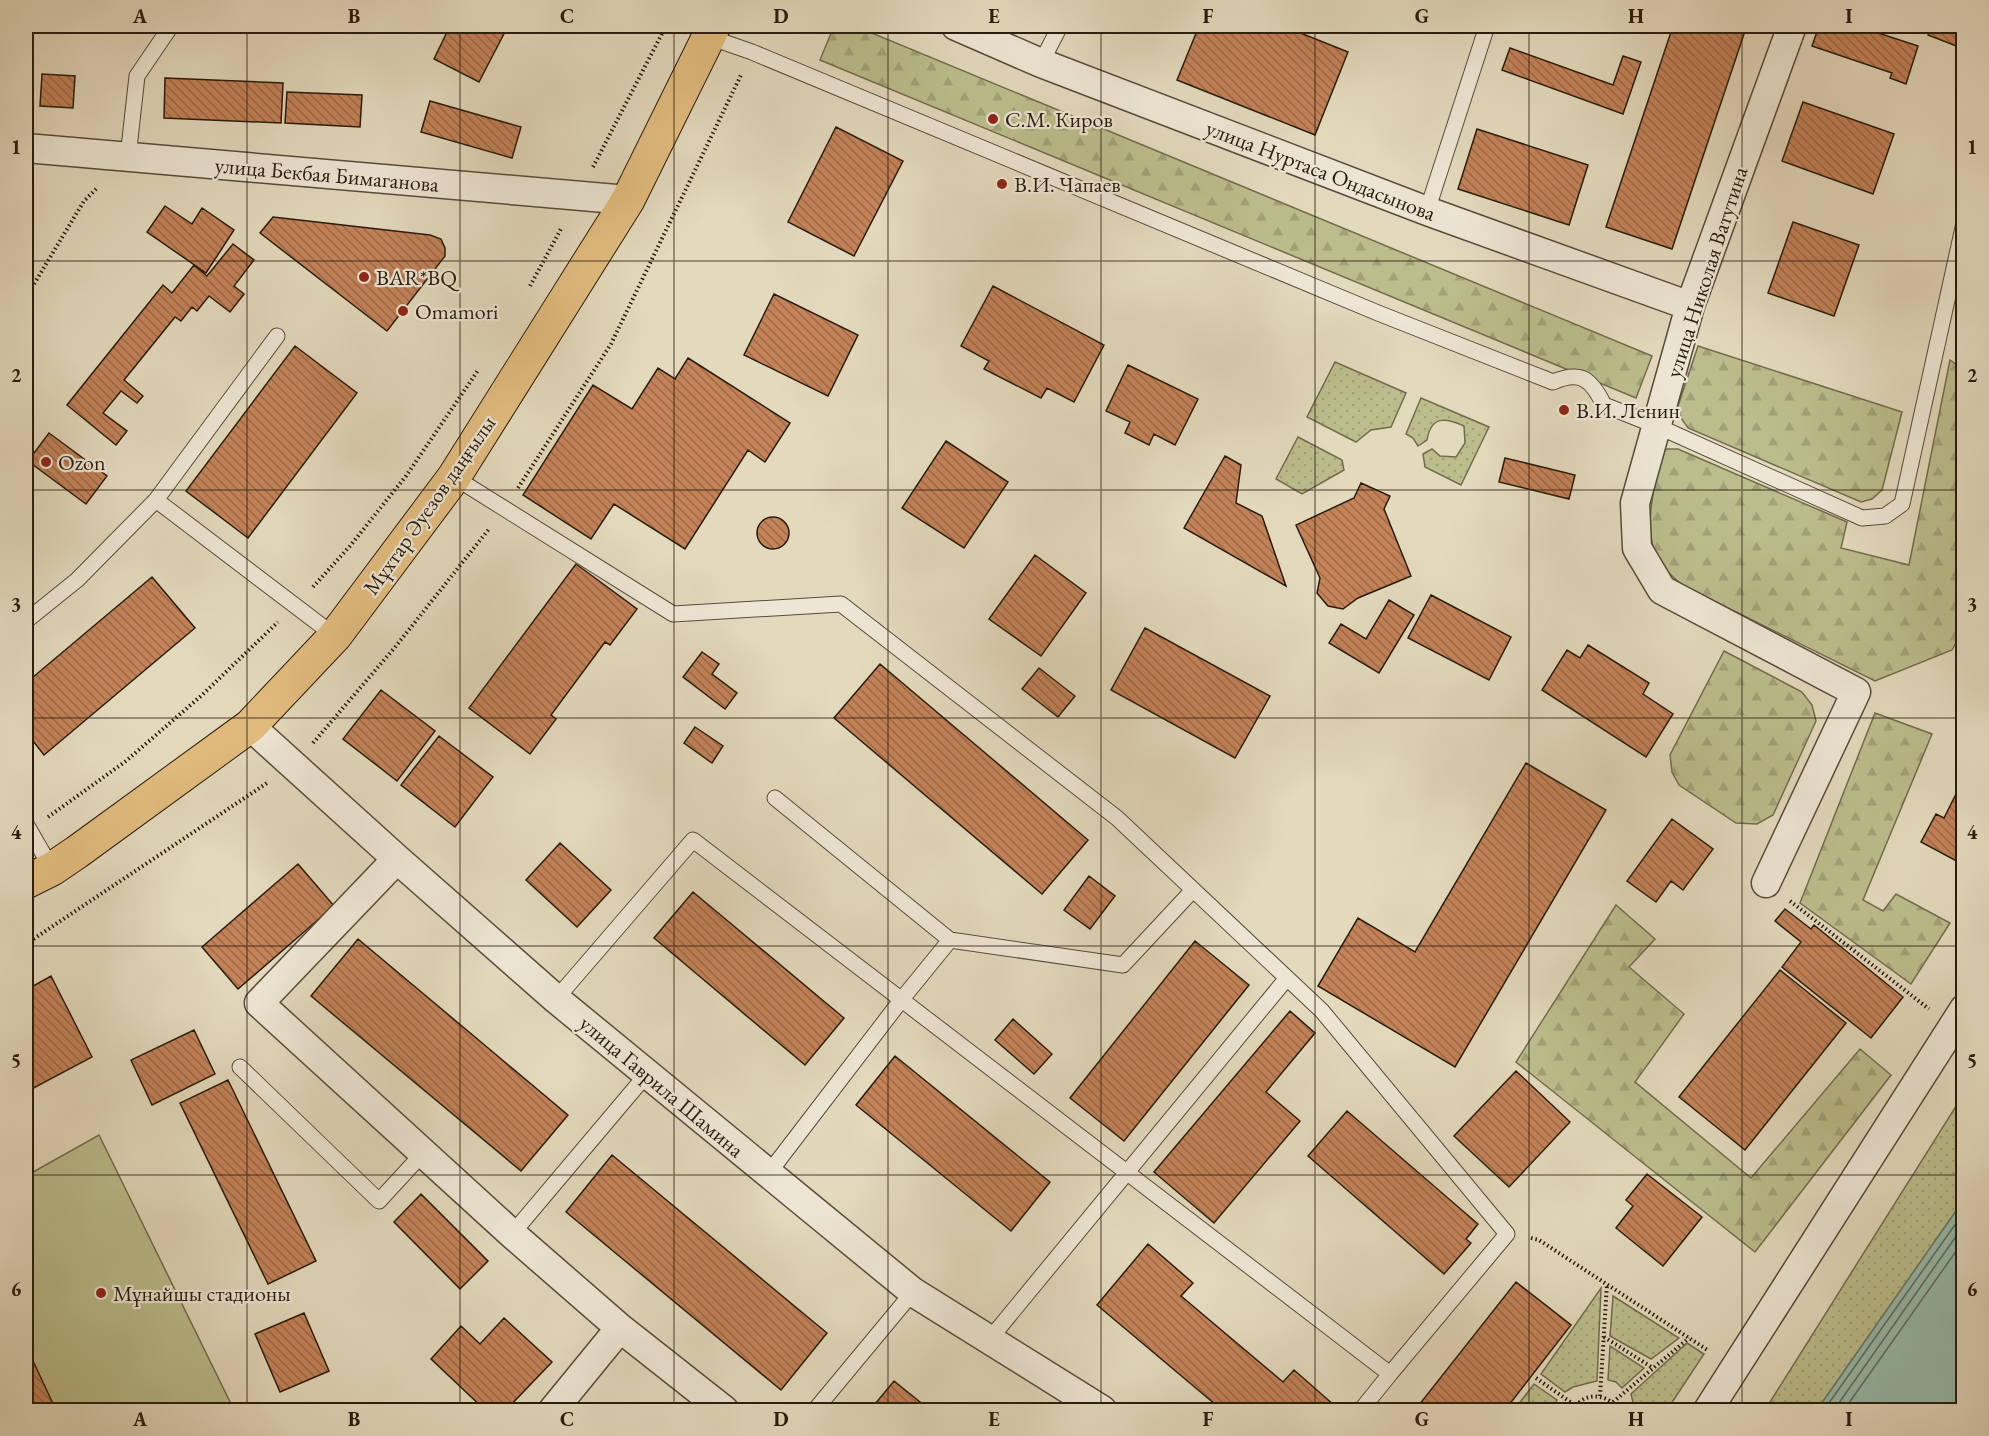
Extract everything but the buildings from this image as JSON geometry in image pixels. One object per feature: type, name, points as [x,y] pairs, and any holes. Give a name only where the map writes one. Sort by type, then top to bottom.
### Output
[{"type":"main road","name":"Мұхтар Әуезов даңғылы","points":[[39,876],[250,726],[335,636],[454,477],[628,200],[712,31]]},
{"type":"street","name":"улица Нуртаса Ондасынова","points":[[956,26],[1041,63],[1427,211],[1690,306]]},
{"type":"street","name":"улица Николая Ватутина","points":[[1766,883],[1856,692],[1662,590],[1637,548],[1635,503],[1690,306],[1792,26]]},
{"type":"street","name":"улица Бекбая Бимаганова","points":[[26,148],[628,200]]},
{"type":"street","name":"улица Гаврила Шамина","points":[[250,726],[556,999],[913,1292],[1102,1410]]},
{"type":"street","points":[[397,859],[259,1003],[512,1233],[621,1328],[724,1410]]},
{"type":"street","points":[[1708,1410],[1958,1018]]},
{"type":"street","points":[[553,1410],[621,1328]]},
{"type":"lane","points":[[128,157],[137,76],[171,26]]},
{"type":"lane","points":[[1041,63],[1060,26]]},
{"type":"lane","points":[[1427,211],[1486,26]]},
{"type":"lane","points":[[712,31],[763,56],[1378,313],[1553,382],[1568,376],[1583,378],[1595,388],[1604,405],[1657,426],[1862,518],[1885,516],[1902,504],[1964,223]]},
{"type":"lane","points":[[26,621],[77,580],[156,500],[277,336]]},
{"type":"lane","points":[[454,477],[673,614],[841,604],[1117,818],[1322,1011],[1507,1234],[1361,1410]]},
{"type":"lane","points":[[156,500],[335,636]]},
{"type":"lane","points":[[775,798],[950,940],[1123,965],[1193,890]]},
{"type":"lane","points":[[27,827],[39,876]]},
{"type":"lane","points":[[556,999],[693,840],[1390,1374]]},
{"type":"lane","points":[[768,1174],[950,940]]},
{"type":"lane","points":[[988,1340],[1287,978]]},
{"type":"lane","points":[[240,1067],[379,1201],[424,1152]]},
{"type":"lane","points":[[512,1233],[647,1074]]},
{"type":"lane","points":[[815,1410],[913,1292]]},
{"type":"path","points":[[529,290],[666,26]]},
{"type":"path","points":[[26,288],[34,284],[84,201],[128,157]]},
{"type":"path","points":[[27,827],[126,761],[201,696],[295,606],[350,546],[406,476],[485,359]]},
{"type":"path","points":[[1766,883],[1958,1018]]},
{"type":"path","points":[[1507,1234],[1539,1240],[1735,1368]]},
{"type":"path","points":[[1600,1396],[1607,1284]]},
{"type":"path","points":[[1604,1337],[1653,1368]]},
{"type":"path","points":[[1613,1402],[1689,1338]]},
{"type":"path","points":[[1536,1378],[1575,1408],[1584,1400],[1600,1396],[1613,1402],[1619,1410]]},
{"type":"green space","points":[[834,26],[855,26],[1652,356],[1636,398],[820,60]]},
{"type":"green space","points":[[1698,346],[1902,412],[1882,490],[1872,499],[1861,502],[1688,428],[1681,418],[1678,406]]},
{"type":"green space","points":[[1950,360],[1963,369],[1964,629],[1952,650],[1875,681],[1682,585],[1661,564],[1651,536],[1653,494],[1661,454],[1667,449],[1678,449],[1847,522],[1841,548],[1909,565]]},
{"type":"green space","points":[[1335,362],[1406,393],[1391,427],[1371,430],[1356,442],[1307,417]]},
{"type":"green space","points":[[1421,398],[1489,427],[1461,485],[1425,467],[1423,454],[1432,449],[1440,456],[1456,457],[1465,443],[1464,426],[1445,420],[1435,423],[1427,440],[1418,446],[1413,438],[1406,434]]},
{"type":"green space","points":[[1298,437],[1342,460],[1344,470],[1302,494],[1276,479]]},
{"type":"green space","points":[[1724,651],[1802,692],[1812,705],[1816,721],[1773,815],[1757,824],[1736,823],[1679,785],[1672,772],[1670,755]]},
{"type":"green space","points":[[1875,713],[1932,734],[1863,900],[1883,911],[1896,894],[1950,923],[1911,984],[1800,903]]},
{"type":"green space","points":[[1616,905],[1655,939],[1629,967],[1684,1014],[1635,1082],[1751,1178],[1860,1049],[1891,1075],[1755,1252],[1516,1062]]},
{"type":"green space","points":[[1963,1095],[1963,1201],[1817,1410],[1765,1410]]},
{"type":"green space","name":"Мұнайшы стадионы","points":[[99,1135],[234,1410],[26,1410],[26,1176]]},
{"type":"green space","points":[[1601,1288],[1597,1381],[1573,1387],[1565,1392],[1541,1374]]},
{"type":"green space","points":[[1613,1296],[1679,1338],[1651,1359],[1610,1336]]},
{"type":"green space","points":[[1687,1343],[1704,1354],[1667,1410],[1635,1410],[1631,1394]]},
{"type":"green space","points":[[1610,1346],[1644,1368],[1622,1388],[1616,1382],[1608,1380]]},
{"type":"green space","points":[[1534,1384],[1557,1400],[1552,1410],[1514,1410]]},
{"type":"water","points":[[1963,1201],[1963,1410],[1817,1410]]},
{"type":"place","name":"С.М. Киров","points":[[993,119]]},
{"type":"place","name":"В.И. Чапаев","points":[[1002,184]]},
{"type":"place","name":"BAR*BQ","points":[[364,277]]},
{"type":"place","name":"Omamori","points":[[403,311]]},
{"type":"place","name":"В.И. Ленин","points":[[1564,410]]},
{"type":"place","name":"Ozon","points":[[46,462]]},
{"type":"place","name":"Мұнайшы стадионы","points":[[101,1293]]}]
